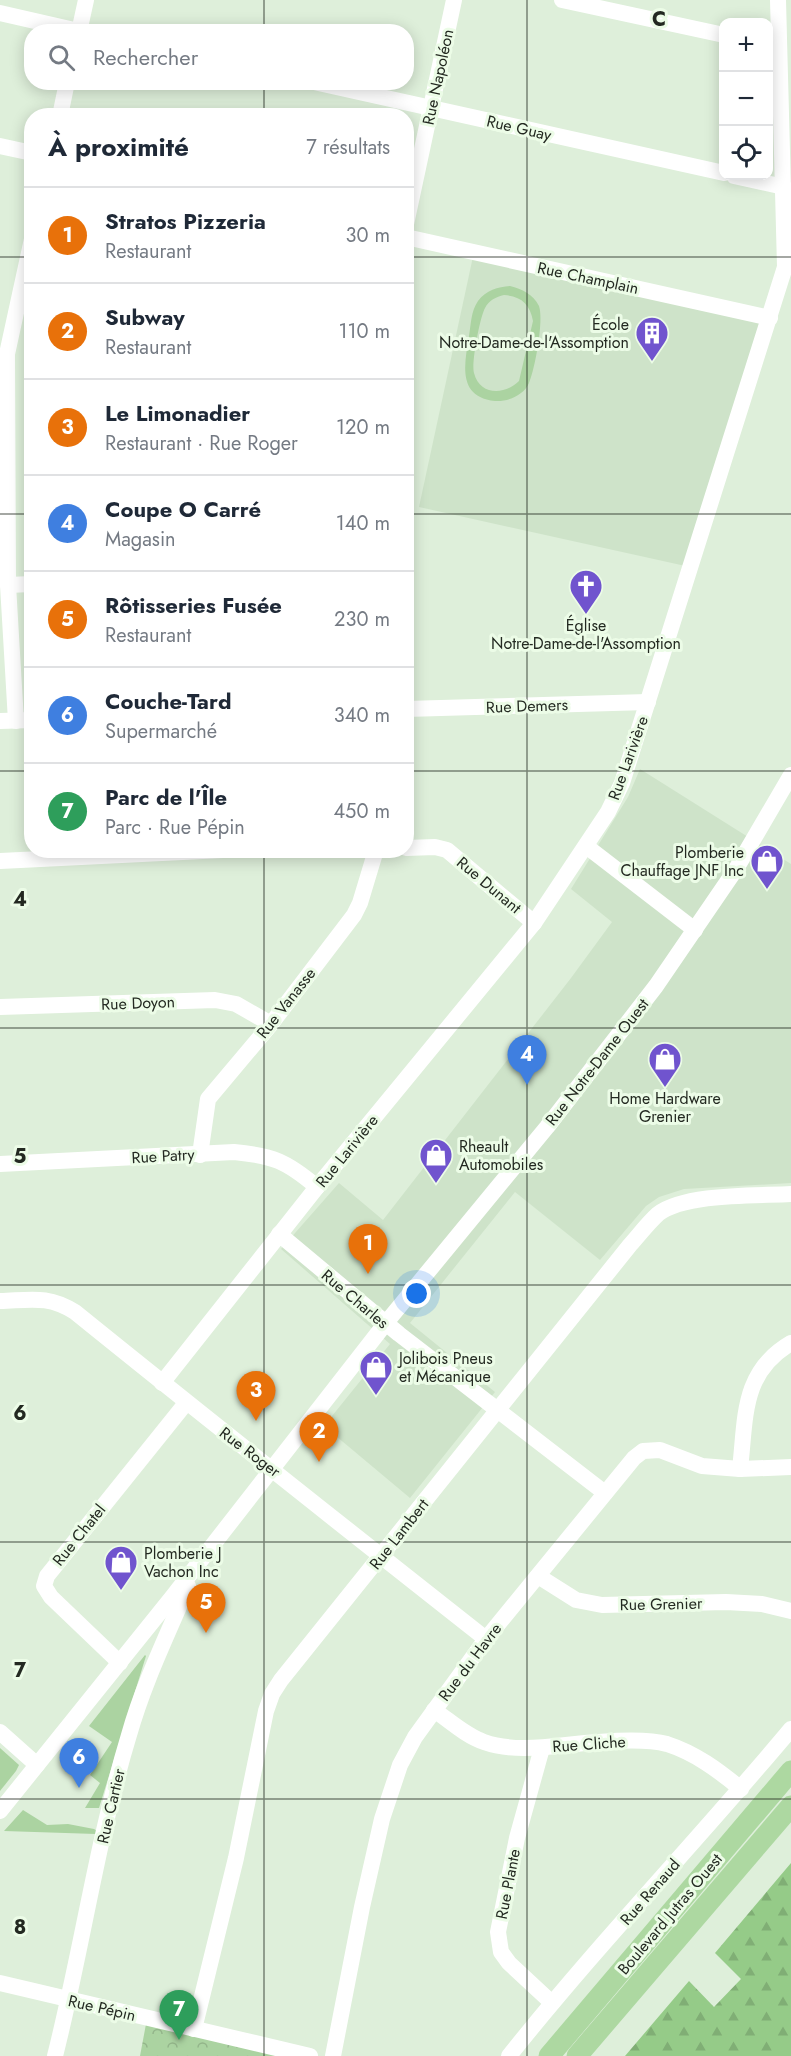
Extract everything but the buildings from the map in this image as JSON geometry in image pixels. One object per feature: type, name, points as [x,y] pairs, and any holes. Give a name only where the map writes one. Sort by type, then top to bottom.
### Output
[{"type":"main road","name":"Boulevard Jutras Ouest","points":[[549,2056],[791,1771]]},
{"type":"main road","name":"Boulevard Jutras Ouest","points":[[578,2056],[791,1806]]},
{"type":"street","points":[[81,24],[86,0]]},
{"type":"street","name":"Rue Napoléon","points":[[414,187],[454,0]]},
{"type":"street","points":[[562,0],[719,34]]},
{"type":"street","name":"Rue Larivière","points":[[162,1383],[279,1234],[534,922],[608,812],[622,783],[785,267],[786,138],[774,46],[778,0]]},
{"type":"street","points":[[0,13],[49,24]]},
{"type":"street","points":[[62,108],[65,90]]},
{"type":"street","name":"Rue Guay","points":[[350,90],[719,172]]},
{"type":"street","points":[[0,146],[24,151]]},
{"type":"street","points":[[752,180],[784,187]]},
{"type":"street","name":"Rue Champlain","points":[[414,239],[770,318]]},
{"type":"street","points":[[16,721],[8,585],[4,443],[7,354],[24,292]]},
{"type":"street","points":[[8,585],[24,584]]},
{"type":"street","name":"Rue Demers","points":[[414,710],[648,702]]},
{"type":"street","name":"Rue Notre-Dame Ouest","points":[[0,1811],[120,1663],[385,1324],[547,1127],[656,986],[785,799],[791,775]]},
{"type":"street","points":[[586,846],[695,930]]},
{"type":"street","name":"Rue Dunant","points":[[414,848],[435,847],[447,850],[534,922]]},
{"type":"street","points":[[0,861],[61,858]]},
{"type":"street","name":"Rue Vanasse","points":[[200,1155],[208,1099],[271,1024],[354,915],[374,858]]},
{"type":"street","name":"Rue Doyon","points":[[0,1007],[215,1000],[236,1004],[271,1024]]},
{"type":"street","name":"Rue Patry","points":[[0,1164],[234,1152],[258,1154],[286,1163],[317,1187]]},
{"type":"street","name":"Rue Lambert","points":[[194,2029],[236,1858],[266,1711],[273,1694],[290,1669],[630,1245],[658,1214],[668,1208],[700,1199],[791,1194]]},
{"type":"street","name":"Rue Charles","points":[[279,1234],[385,1324],[605,1493]]},
{"type":"street","name":"Rue Roger","points":[[0,1301],[42,1299],[60,1303],[75,1312],[186,1403],[273,1469],[486,1640]]},
{"type":"street","points":[[740,1469],[749,1394],[753,1382],[775,1352],[791,1343]]},
{"type":"street","name":"Rue Chatel","points":[[120,1663],[51,1597],[44,1586],[47,1575],[186,1403]]},
{"type":"street","name":"Rue du Havre","points":[[333,2056],[382,1819],[400,1765],[434,1710],[486,1640],[634,1458],[643,1451],[660,1450],[702,1466],[740,1469],[791,1467]]},
{"type":"street","name":"Rue Cartier","points":[[55,2056],[69,2000],[111,1798],[129,1734],[150,1671],[196,1566]]},
{"type":"street","name":"Rue Grenier","points":[[538,1576],[576,1600],[602,1605],[726,1602],[762,1605],[791,1611]]},
{"type":"street","name":"Rue Cliche","points":[[434,1710],[483,1742],[498,1746],[542,1748],[583,1743],[664,1743],[699,1758],[741,1789]]},
{"type":"street","name":"Rue Renaud","points":[[509,2056],[552,2002],[741,1789],[791,1729]]},
{"type":"street","points":[[0,1732],[37,1765]]},
{"type":"street","name":"Rue Plante","points":[[542,1748],[517,1838],[498,1932],[501,1952],[505,1958],[552,2002]]},
{"type":"street","name":"Rue Pépin","points":[[0,1983],[310,2056]]},
{"type":"shaded area","points":[[474,252],[770,318],[690,567],[419,507]]},
{"type":"shaded area","points":[[640,769],[791,864],[791,1183],[684,1189],[659,1197],[646,1206],[600,1260],[515,1192],[410,1323],[495,1392],[410,1498],[324,1426],[390,1344],[281,1249],[339,1183],[383,1220],[571,978],[612,922],[571,889],[628,797]]},
{"type":"green space","points":[[510,286],[523,290],[537,302],[540,313],[540,333],[534,367],[527,387],[515,397],[495,401],[474,393],[469,386],[466,377],[466,357],[476,305],[488,292]],"holes":[[[510,296],[524,302],[530,310],[533,321],[519,381],[507,389],[494,391],[482,386],[474,373],[476,340],[487,305],[498,297]]]},
{"type":"green space","points":[[145,1655],[99,1808],[85,1808],[100,1783],[90,1775],[112,1742],[89,1726]]},
{"type":"green space","points":[[0,1748],[19,1765],[0,1791]]},
{"type":"green space","points":[[23,1810],[47,1825],[68,1824],[97,1831],[96,1834],[4,1831]]},
{"type":"green space","points":[[791,1863],[791,2056],[625,2056],[689,1981],[714,2007],[741,1979],[715,1953]]},
{"type":"green space","points":[[146,2024],[284,2056],[140,2056]]},
{"type":"place","name":"École Notre-Dame-de-l'Assomption","points":[[652,362]]},
{"type":"place","name":"Église Notre-Dame-de-l'Assomption","points":[[586,615]]},
{"type":"place","name":"Plomberie Chauffage JNF Inc","points":[[767,890]]},
{"type":"place","name":"Coupe O Carré","points":[[527,1085]]},
{"type":"place","name":"Home Hardware Grenier","points":[[665,1088]]},
{"type":"place","name":"Rheault Automobiles","points":[[436,1184]]},
{"type":"place","name":"Stratos Pizzeria","points":[[368,1274]]},
{"type":"place","name":"Jolibois Pneus et Mécanique","points":[[376,1396]]},
{"type":"place","name":"Le Limonadier","points":[[256,1421]]},
{"type":"place","name":"Subway","points":[[319,1462]]},
{"type":"place","name":"Plomberie J Vachon Inc","points":[[121,1591]]},
{"type":"place","name":"Rôtisseries Fusée","points":[[206,1633]]},
{"type":"place","name":"Couche-Tard","points":[[79,1788]]},
{"type":"place","name":"Parc de l'Île","points":[[179,2040]]}]
